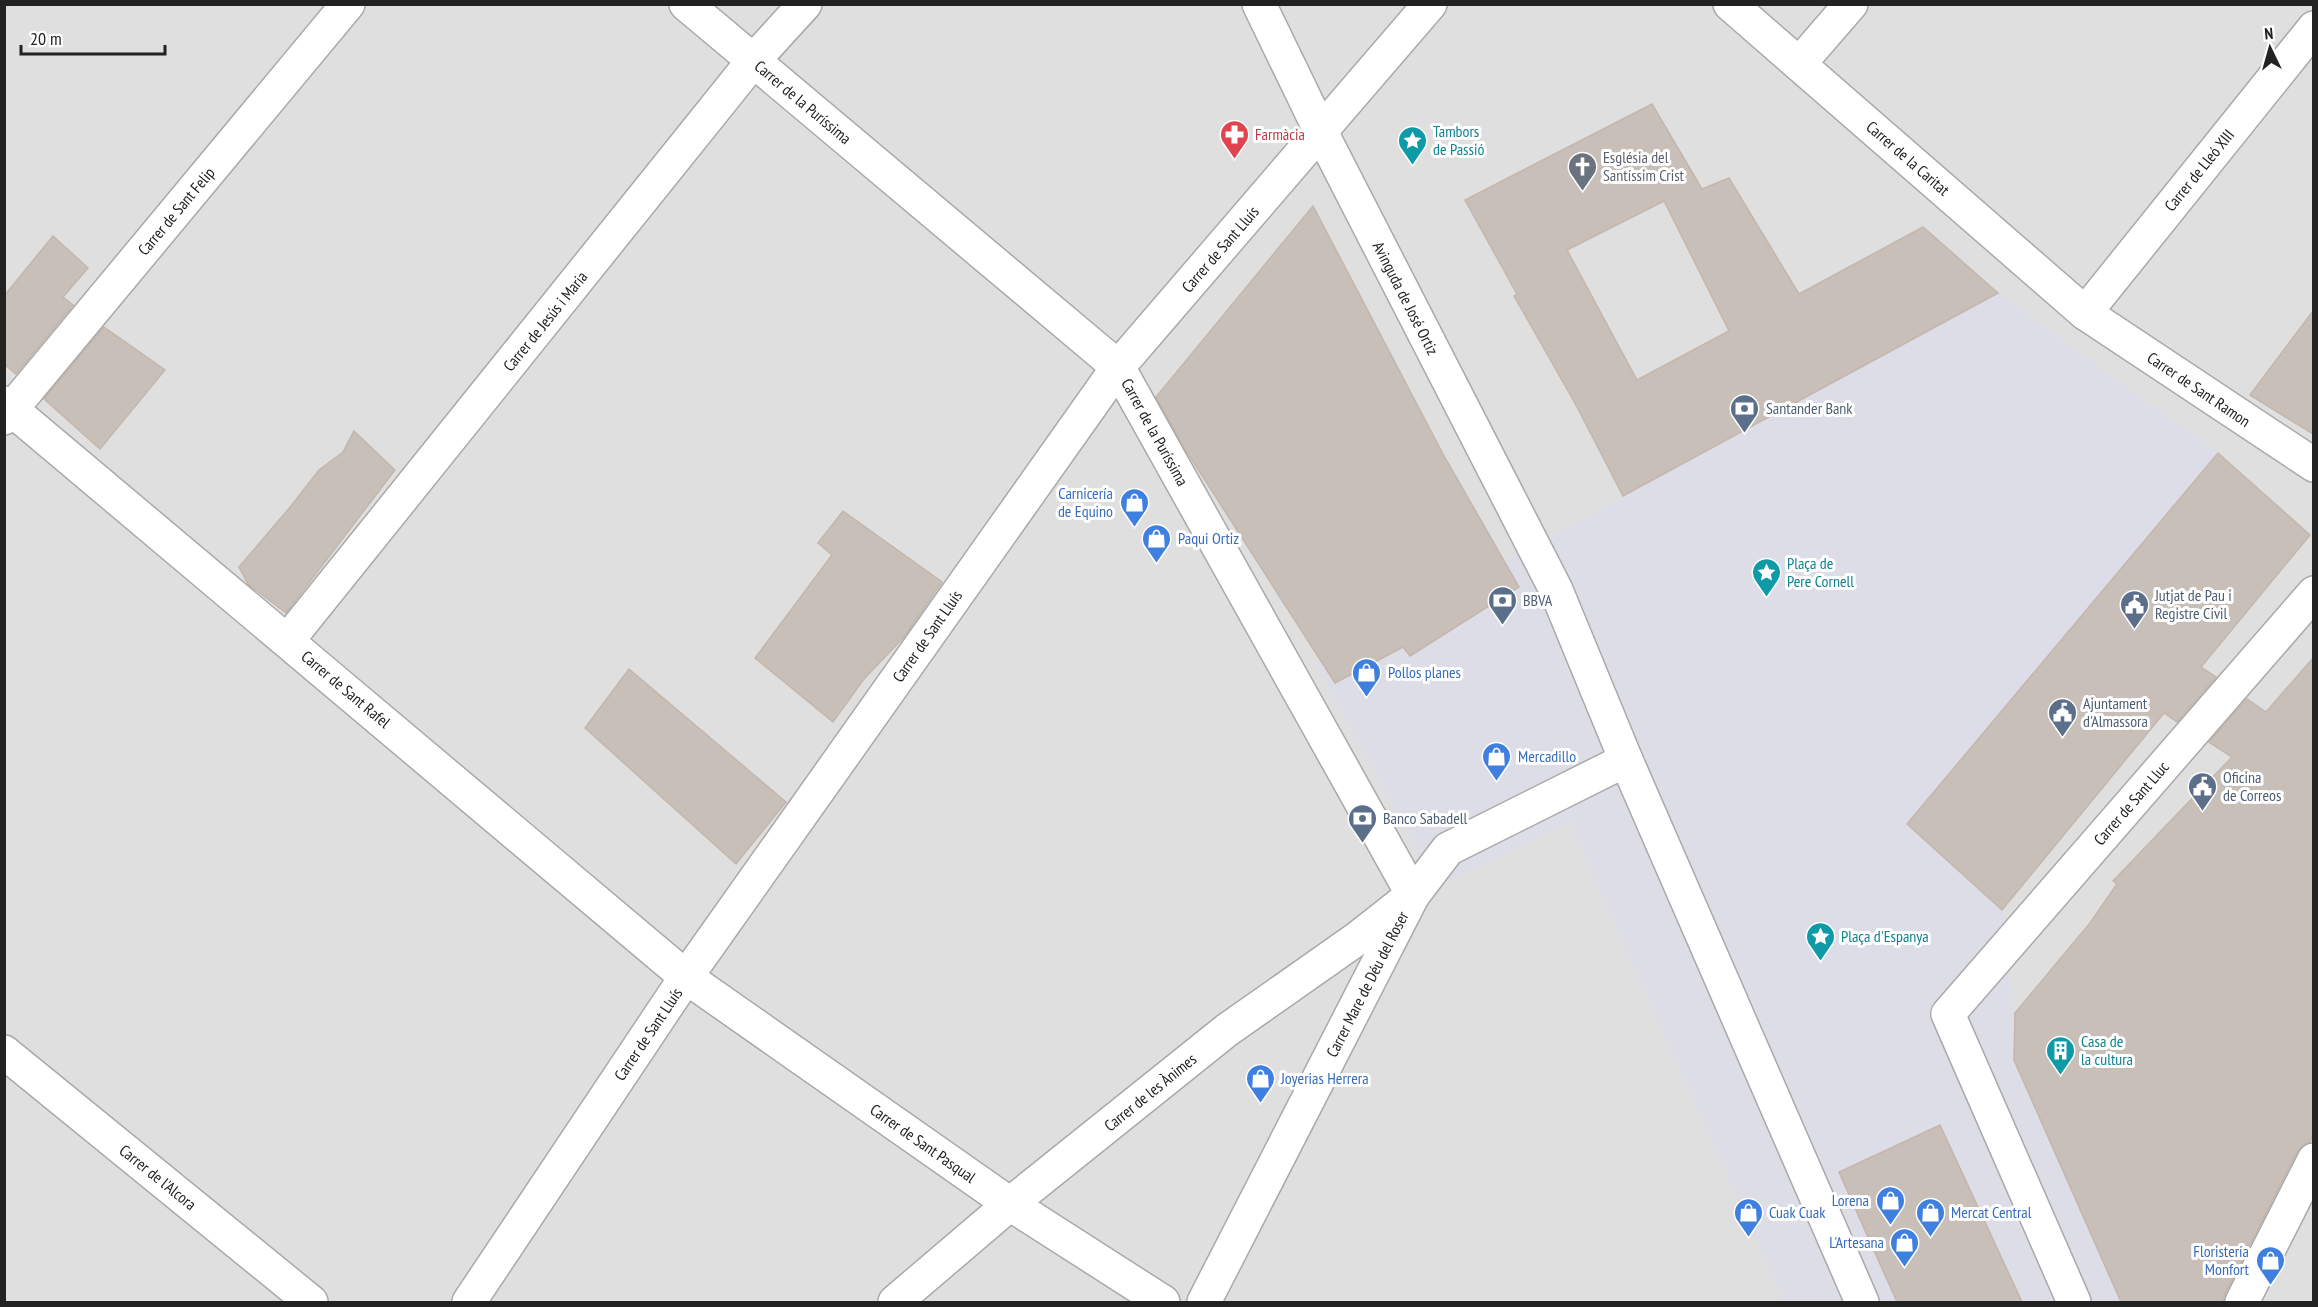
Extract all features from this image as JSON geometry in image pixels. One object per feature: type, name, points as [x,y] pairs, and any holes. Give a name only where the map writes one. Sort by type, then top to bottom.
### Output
[{"type":"street","name":"Carrer de Sant Felip","points":[[7,410],[348,4]]},
{"type":"street","name":"Carrer de la Puríssima","points":[[686,4],[1118,367],[1413,895]]},
{"type":"street","name":"Carrer de Jesús i Maria","points":[[288,640],[753,61],[805,4]]},
{"type":"street","name":"Avinguda de José Ortiz","points":[[1259,4],[1321,132],[1557,590],[1631,772]]},
{"type":"street","name":"Carrer de Sant Lluís","points":[[469,1302],[686,977],[1118,367],[1430,4]]},
{"type":"street","name":"Carrer de la Caritat","points":[[1730,4],[2085,313]]},
{"type":"street","points":[[1799,64],[1851,4]]},
{"type":"street","name":"Carrer de Lleó XIII","points":[[2085,313],[2313,28]]},
{"type":"street","name":"Carrer de Sant Ramon","points":[[2085,313],[2313,465]]},
{"type":"street","name":"Carrer de Sant Rafel","points":[[7,410],[288,640],[686,977]]},
{"type":"street","name":"Carrer de Sant Lluc","points":[[2074,1302],[1948,1014],[2313,592]]},
{"type":"street","points":[[1631,772],[1862,1302]]},
{"type":"street","name":"Carrer Mare de Déu del Roser","points":[[1204,1302],[1413,895],[1448,849],[1631,772]]},
{"type":"street","name":"Carrer de les Ànimes","points":[[895,1302],[1010,1204],[1227,1030],[1358,938],[1413,895]]},
{"type":"street","name":"Carrer de Sant Pasqual","points":[[686,977],[1010,1204],[1163,1302]]},
{"type":"street","name":"Carrer de l'Alcora","points":[[4,1052],[311,1302]]},
{"type":"street","points":[[2242,1302],[2313,1160]]},
{"type":"shaded area","points":[[5,5],[2313,5],[2313,1302],[5,1302]]},
{"type":"shaded area","points":[[1998,293],[2218,453],[1907,824],[2002,910],[2015,1013],[2014,1060],[2121,1302],[1784,1302],[1569,822],[1636,787],[1438,886],[1315,664]]},
{"type":"building","points":[[1652,104],[1702,189],[1729,178],[1799,294],[1923,227],[1998,293],[1623,496],[1576,405],[1514,296],[1517,294],[1465,200]],"holes":[[[1664,201],[1729,331],[1637,380],[1567,250]]]},
{"type":"building","points":[[1313,206],[1443,454],[1519,587],[1410,656],[1403,647],[1335,683],[1185,449],[1156,397]]},
{"type":"building","points":[[53,236],[88,268],[63,297],[73,305],[16,374],[4,364],[4,296]]},
{"type":"building","points":[[2313,311],[2313,434],[2250,395]]},
{"type":"building","points":[[104,327],[165,370],[100,449],[44,399]]},
{"type":"building","points":[[354,431],[395,470],[286,613],[248,584],[239,567],[319,470],[343,452]]},
{"type":"building","name":"Ajuntament d'Almassora","points":[[2218,453],[2310,535],[2201,667],[2216,677],[2177,722],[2164,713],[2002,910],[1907,824]]},
{"type":"building","points":[[843,511],[942,582],[904,637],[864,679],[833,722],[755,658],[832,555],[818,543]]},
{"type":"building","points":[[2313,658],[2313,1135],[2310,1142],[2303,1145],[2297,1152],[2223,1302],[2121,1302],[2014,1060],[2015,1013],[2090,923],[2117,884],[2113,881],[2232,757],[2209,742],[2247,699],[2266,712]]},
{"type":"building","points":[[629,669],[786,802],[736,864],[585,728]]},
{"type":"building","name":"Mercat Central","points":[[1940,1125],[2022,1302],[1897,1302],[1839,1172]]},
{"type":"place","name":"Farmàcia","points":[[1234,160]]},
{"type":"place","name":"Tambors de Passió","points":[[1412,166]]},
{"type":"place","name":"Església del Santíssim Crist","points":[[1582,192]]},
{"type":"place","name":"Santander Bank","points":[[1745,434]]},
{"type":"place","name":"Carnicería de Equino","points":[[1134,528]]},
{"type":"place","name":"Paqui Ortiz","points":[[1157,564]]},
{"type":"place","name":"Plaça de Pere Cornell","points":[[1766,598]]},
{"type":"place","name":"BBVA","points":[[1502,626]]},
{"type":"place","name":"Jutjat de Pau i Registre Civil","points":[[2134,630]]},
{"type":"place","name":"Pollos planes","points":[[1367,698]]},
{"type":"place","name":"Ajuntament d'Almassora","points":[[2062,738]]},
{"type":"place","name":"Mercadillo","points":[[1497,782]]},
{"type":"place","name":"Oficina de Correos","points":[[2202,812]]},
{"type":"place","name":"Banco Sabadell","points":[[1362,844]]},
{"type":"place","name":"Plaça d'Espanya","points":[[1820,962]]},
{"type":"place","name":"Casa de la cultura","points":[[2060,1076]]},
{"type":"place","name":"Joyerias Herrera","points":[[1260,1104]]},
{"type":"place","name":"Lorena","points":[[1890,1226]]},
{"type":"place","name":"Cuak Cuak","points":[[1748,1238]]},
{"type":"place","name":"Mercat Central","points":[[1930,1238]]},
{"type":"place","name":"L'Artesana","points":[[1905,1268]]},
{"type":"place","name":"Floristería Monfort","points":[[2270,1286]]}]
